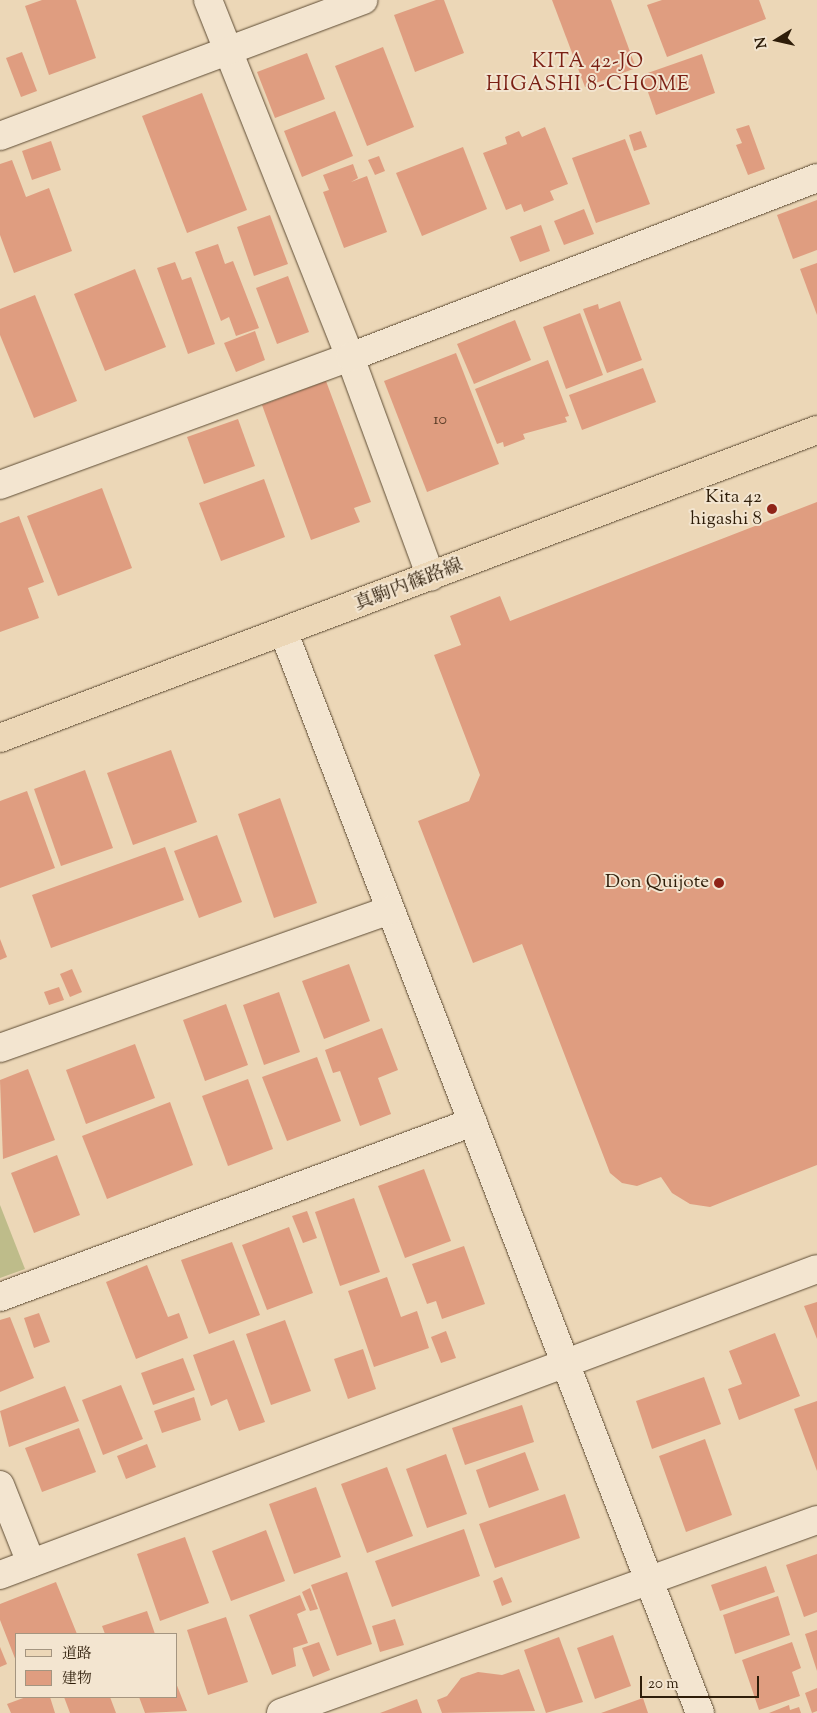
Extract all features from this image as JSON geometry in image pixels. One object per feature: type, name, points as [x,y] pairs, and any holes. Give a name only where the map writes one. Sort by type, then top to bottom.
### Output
[{"type":"main road","name":"真駒内篠路線","points":[[0,738],[284,633],[817,430]]},
{"type":"street","points":[[208,0],[350,357],[431,577]]},
{"type":"street","points":[[0,136],[363,0]]},
{"type":"street","points":[[0,485],[350,357],[817,178]]},
{"type":"street","points":[[284,633],[563,1363],[650,1578],[700,1713]]},
{"type":"street","points":[[0,1048],[389,910]]},
{"type":"street","points":[[0,1297],[472,1122]]},
{"type":"street","points":[[0,1575],[817,1269]]},
{"type":"street","points":[[0,1485],[32,1563]]},
{"type":"street","points":[[281,1713],[650,1578],[817,1520]]},
{"type":"shaded area","points":[[0,1205],[25,1269],[0,1278]]},
{"type":"building","points":[[42,0],[76,0],[96,58],[49,75],[25,6]]},
{"type":"building","points":[[436,0],[444,0],[464,53],[415,72],[394,15]]},
{"type":"building","points":[[552,0],[611,0],[636,68],[585,87]]},
{"type":"building","points":[[662,0],[759,0],[766,19],[667,57],[647,5]]},
{"type":"building","points":[[383,47],[414,127],[367,146],[335,66]]},
{"type":"building","points":[[22,52],[37,91],[21,97],[6,58]]},
{"type":"building","points":[[307,53],[325,99],[275,118],[257,72]]},
{"type":"building","points":[[702,54],[715,93],[656,115],[642,75]]},
{"type":"building","points":[[202,93],[247,210],[187,233],[142,116]]},
{"type":"building","points":[[335,111],[353,156],[302,177],[284,131]]},
{"type":"building","points":[[749,125],[765,169],[748,175],[736,145],[742,143],[736,129]]},
{"type":"building","points":[[545,127],[568,184],[550,191],[554,200],[524,212],[521,204],[506,210],[483,153],[507,144],[505,137],[519,131],[522,137]]},
{"type":"building","points":[[641,131],[647,147],[634,151],[629,135]]},
{"type":"building","points":[[625,139],[650,204],[596,223],[572,158]]},
{"type":"building","points":[[51,141],[61,170],[32,180],[22,151]]},
{"type":"building","points":[[463,147],[487,209],[422,236],[396,173]]},
{"type":"building","points":[[379,156],[385,171],[375,175],[368,160]]},
{"type":"building","points":[[12,160],[26,197],[49,188],[72,251],[14,273],[0,235],[0,164]]},
{"type":"building","points":[[353,164],[358,178],[351,182],[367,176],[387,232],[344,248],[323,192],[329,190],[323,175]]},
{"type":"building","points":[[817,200],[817,250],[793,259],[777,215]]},
{"type":"building","points":[[584,209],[594,234],[564,245],[554,221]]},
{"type":"building","points":[[270,215],[288,264],[254,276],[237,227]]},
{"type":"building","points":[[541,225],[550,251],[520,262],[510,237]]},
{"type":"building","points":[[218,244],[225,264],[233,261],[259,328],[236,336],[229,317],[221,321],[195,252]]},
{"type":"building","points":[[175,262],[182,280],[191,277],[215,344],[188,354],[157,268]]},
{"type":"building","points":[[817,263],[817,315],[800,269]]},
{"type":"building","points":[[135,269],[166,347],[105,371],[74,294]]},
{"type":"building","points":[[288,276],[309,332],[277,344],[256,288]]},
{"type":"building","points":[[35,295],[77,401],[34,418],[0,335],[0,309]]},
{"type":"building","points":[[620,301],[642,360],[607,373],[583,309],[598,304],[599,309]]},
{"type":"building","points":[[580,313],[603,375],[566,389],[543,327]]},
{"type":"building","points":[[515,320],[531,360],[474,384],[457,344]]},
{"type":"building","points":[[255,331],[265,360],[236,372],[224,343]]},
{"type":"building","points":[[456,353],[499,464],[427,492],[384,381]]},
{"type":"building","points":[[548,360],[569,416],[565,417],[567,422],[523,434],[525,439],[504,447],[503,442],[497,444],[475,389]]},
{"type":"building","points":[[643,368],[656,402],[582,430],[569,395]]},
{"type":"building","points":[[326,381],[371,502],[354,508],[360,522],[311,540],[262,405]]},
{"type":"building","points":[[238,419],[255,466],[204,484],[187,437]]},
{"type":"building","points":[[264,479],[285,537],[221,561],[199,503]]},
{"type":"building","points":[[102,488],[132,568],[58,596],[27,516]]},
{"type":"building","points":[[817,502],[817,1165],[710,1207],[690,1204],[672,1193],[661,1177],[637,1186],[622,1183],[610,1173],[522,944],[473,963],[418,821],[469,801],[480,775],[434,655],[461,645],[450,616],[500,596],[510,621]]},
{"type":"building","points":[[19,516],[44,582],[28,588],[39,618],[0,632],[0,523]]},
{"type":"building","points":[[171,750],[197,822],[133,845],[107,773]]},
{"type":"building","points":[[85,770],[113,848],[61,866],[34,789]]},
{"type":"building","points":[[27,791],[55,868],[0,888],[0,801]]},
{"type":"building","points":[[280,798],[317,903],[274,918],[238,814]]},
{"type":"building","points":[[217,835],[242,902],[199,918],[174,851]]},
{"type":"building","points":[[165,847],[184,900],[51,948],[32,895]]},
{"type":"building","points":[[0,939],[7,957],[0,960]]},
{"type":"building","points":[[349,964],[370,1021],[324,1039],[302,981]]},
{"type":"building","points":[[72,969],[82,992],[70,997],[60,974]]},
{"type":"building","points":[[59,987],[64,1000],[49,1005],[44,992]]},
{"type":"building","points":[[279,992],[300,1052],[264,1065],[243,1005]]},
{"type":"building","points":[[226,1004],[248,1065],[205,1081],[183,1020]]},
{"type":"building","points":[[382,1028],[398,1070],[378,1078],[391,1114],[360,1126],[340,1071],[333,1073],[325,1050]]},
{"type":"building","points":[[135,1044],[155,1098],[86,1124],[66,1070]]},
{"type":"building","points":[[317,1057],[341,1121],[287,1141],[262,1077]]},
{"type":"building","points":[[28,1069],[55,1140],[3,1159],[0,1080]]},
{"type":"building","points":[[248,1079],[273,1149],[228,1166],[202,1096]]},
{"type":"building","points":[[170,1102],[193,1165],[107,1199],[82,1136]]},
{"type":"building","points":[[57,1155],[80,1215],[34,1233],[11,1173]]},
{"type":"building","points":[[424,1169],[451,1241],[405,1258],[378,1186]]},
{"type":"building","points":[[354,1198],[380,1272],[340,1286],[315,1212]]},
{"type":"building","points":[[307,1211],[317,1238],[303,1243],[292,1216]]},
{"type":"building","points":[[289,1227],[313,1293],[267,1310],[242,1245]]},
{"type":"building","points":[[232,1242],[260,1315],[209,1334],[181,1260]]},
{"type":"building","points":[[464,1246],[485,1304],[442,1319],[436,1301],[427,1304],[412,1264]]},
{"type":"building","points":[[147,1265],[168,1317],[179,1313],[188,1338],[136,1359],[106,1282]]},
{"type":"building","points":[[387,1277],[401,1317],[417,1311],[429,1348],[374,1367],[348,1291]]},
{"type":"building","points":[[817,1302],[817,1339],[804,1306]]},
{"type":"building","points":[[39,1313],[50,1342],[34,1348],[24,1318]]},
{"type":"building","points":[[10,1317],[34,1378],[0,1392],[0,1320]]},
{"type":"building","points":[[285,1320],[311,1391],[271,1405],[246,1334]]},
{"type":"building","points":[[446,1331],[456,1358],[441,1363],[431,1337]]},
{"type":"building","points":[[775,1333],[800,1396],[739,1420],[728,1389],[742,1384],[729,1351]]},
{"type":"building","points":[[234,1340],[265,1422],[239,1431],[227,1399],[211,1406],[193,1355]]},
{"type":"building","points":[[363,1349],[376,1389],[348,1399],[334,1359]]},
{"type":"building","points":[[183,1358],[195,1390],[153,1405],[141,1373]]},
{"type":"building","points":[[704,1377],[721,1424],[652,1449],[636,1401]]},
{"type":"building","points":[[121,1385],[143,1439],[103,1455],[82,1400]]},
{"type":"building","points":[[65,1386],[79,1421],[9,1447],[0,1411]]},
{"type":"building","points":[[194,1397],[201,1420],[162,1433],[154,1411]]},
{"type":"building","points":[[817,1401],[817,1471],[794,1409]]},
{"type":"building","points":[[522,1405],[534,1442],[465,1465],[452,1428]]},
{"type":"building","points":[[79,1428],[96,1472],[42,1492],[25,1448]]},
{"type":"building","points":[[705,1439],[732,1515],[686,1532],[659,1456]]},
{"type":"building","points":[[147,1444],[156,1467],[126,1479],[117,1456]]},
{"type":"building","points":[[525,1452],[539,1490],[489,1508],[476,1470]]},
{"type":"building","points":[[446,1454],[467,1514],[427,1528],[406,1469]]},
{"type":"building","points":[[387,1467],[413,1536],[367,1553],[341,1484]]},
{"type":"building","points":[[316,1487],[341,1557],[294,1574],[269,1504]]},
{"type":"building","points":[[565,1494],[580,1538],[495,1568],[479,1524]]},
{"type":"building","points":[[464,1529],[480,1576],[392,1607],[375,1561]]},
{"type":"building","points":[[266,1530],[285,1581],[231,1601],[212,1551]]},
{"type":"building","points":[[185,1537],[209,1603],[160,1621],[137,1554]]},
{"type":"building","points":[[817,1554],[817,1612],[804,1617],[786,1565]]},
{"type":"building","points":[[766,1566],[775,1592],[720,1611],[711,1585]]},
{"type":"building","points":[[347,1572],[372,1644],[337,1656],[311,1585]]},
{"type":"building","points":[[502,1577],[512,1602],[502,1606],[493,1581]]},
{"type":"building","points":[[56,1582],[77,1633],[15,1633],[15,1658],[0,1620],[0,1604]]},
{"type":"building","points":[[310,1588],[318,1609],[310,1611],[302,1592]]},
{"type":"building","points":[[300,1595],[306,1610],[297,1614],[308,1643],[293,1648],[296,1666],[272,1675],[249,1615]]},
{"type":"building","points":[[778,1596],[790,1635],[735,1654],[723,1615]]},
{"type":"building","points":[[147,1611],[155,1633],[105,1633],[102,1626]]},
{"type":"building","points":[[226,1617],[248,1682],[208,1695],[187,1630]]},
{"type":"building","points":[[395,1619],[404,1645],[380,1652],[372,1626]]},
{"type":"building","points":[[817,1630],[817,1671],[805,1634]]},
{"type":"building","points":[[613,1635],[631,1686],[595,1699],[577,1648]]},
{"type":"building","points":[[559,1637],[583,1702],[546,1713],[524,1650]]},
{"type":"building","points":[[319,1642],[330,1670],[313,1677],[302,1648]]},
{"type":"building","points":[[792,1642],[801,1668],[792,1672],[800,1696],[759,1710],[742,1660]]},
{"type":"building","points":[[0,1647],[7,1664],[0,1667]]},
{"type":"building","points":[[519,1669],[535,1711],[442,1713],[437,1700],[447,1696],[461,1678],[478,1672],[502,1675]]},
{"type":"building","points":[[178,1688],[187,1711],[145,1713],[139,1698],[178,1698]]},
{"type":"building","points":[[817,1688],[817,1711],[812,1713],[805,1693]]},
{"type":"building","points":[[23,1698],[50,1698],[55,1713],[11,1713],[7,1704]]},
{"type":"building","points":[[64,1698],[110,1698],[116,1713],[70,1713]]},
{"type":"building","points":[[643,1698],[648,1713],[601,1713]]},
{"type":"building","points":[[417,1699],[422,1713],[380,1713]]},
{"type":"building","points":[[789,1705],[790,1710],[799,1707],[801,1713],[769,1713]]},
{"type":"place","name":"Kita 42 higashi 8","points":[[772,509]]},
{"type":"place","name":"Don Quijote","points":[[719,883]]},
{"type":"district","name":"KITA 42-JO HIGASHI 8-CHOME","points":[[588,74]]}]
